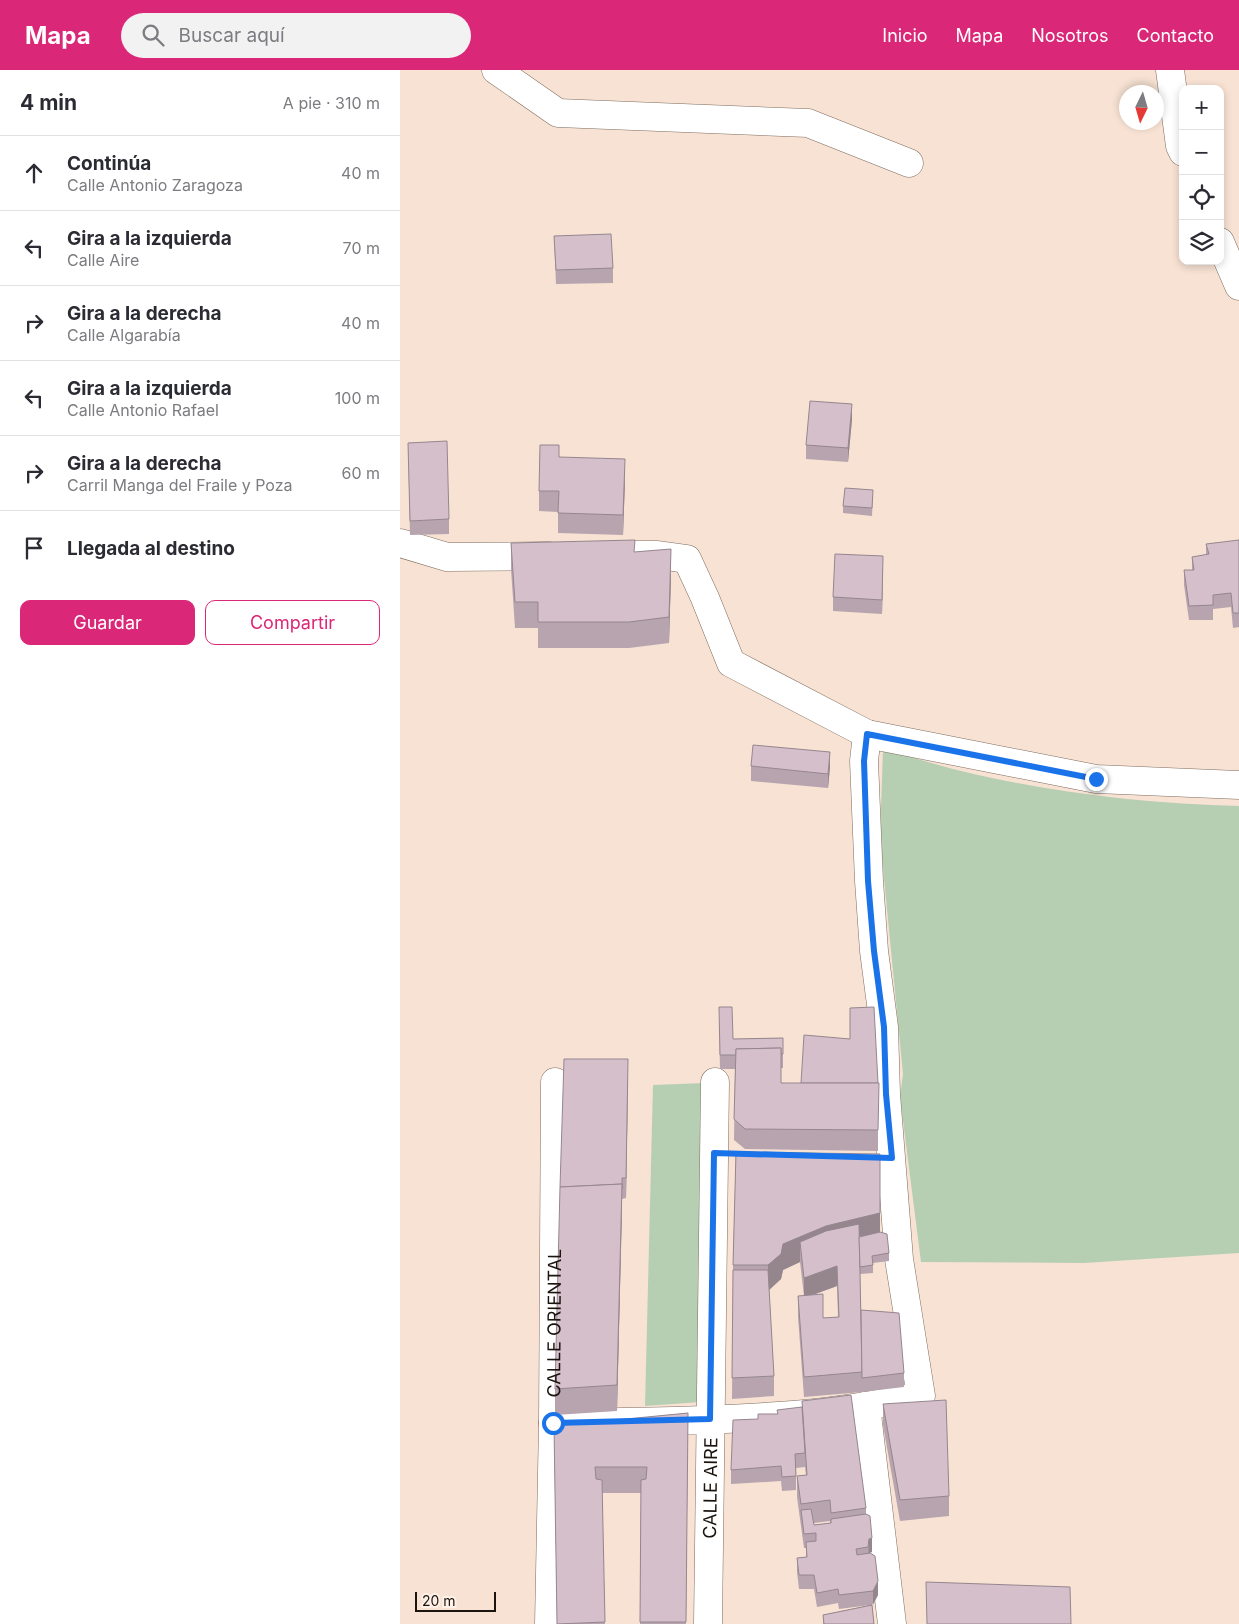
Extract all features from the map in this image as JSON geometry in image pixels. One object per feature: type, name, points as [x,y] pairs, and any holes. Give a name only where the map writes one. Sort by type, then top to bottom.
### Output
[{"type":"street","points":[[496,70],[558,113],[808,123],[909,163]]},
{"type":"street","points":[[1170,70],[1179,138]]},
{"type":"street","points":[[1224,251],[1239,286]]},
{"type":"street","points":[[400,543],[447,558],[571,556]]},
{"type":"street","points":[[610,556],[658,555],[687,559],[731,663],[867,734],[1096,779],[1239,785]]},
{"type":"street","points":[[553,1423],[794,1415],[866,1406],[921,1396],[899,1259],[886,1094],[884,1027],[874,951],[868,881],[864,761],[867,734]]},
{"type":"street","name":"CALLE ORIENTAL","points":[[549,1624],[553,1423],[555,1082]]},
{"type":"street","name":"CALLE AIRE","points":[[708,1624],[710,1419],[724,1153],[715,1082]]},
{"type":"street","points":[[863,1157],[892,1158]]},
{"type":"street","points":[[866,1406],[892,1624]]},
{"type":"green space","points":[[883,749],[966,772],[1043,788],[1140,800],[1239,806],[1239,1253],[1084,1263],[921,1262],[900,1097],[903,1074],[880,837]]},
{"type":"green space","points":[[705,1083],[701,1402],[645,1406],[653,1085]]},
{"type":"building","points":[[611,234],[613,268],[556,270],[554,236]]},
{"type":"building","points":[[810,401],[852,404],[848,448],[806,445]]},
{"type":"building","points":[[447,441],[449,519],[410,521],[408,443]]},
{"type":"building","points":[[540,445],[559,445],[559,457],[625,459],[623,515],[558,513],[559,491],[539,491]]},
{"type":"building","points":[[845,488],[873,490],[872,508],[843,506]]},
{"type":"building","points":[[635,540],[634,552],[671,549],[669,617],[629,622],[538,622],[538,602],[515,602],[511,543]]},
{"type":"building","points":[[1239,540],[1239,613],[1233,613],[1231,593],[1213,595],[1213,605],[1189,606],[1184,570],[1194,570],[1192,557],[1209,554],[1206,544]]},
{"type":"building","points":[[835,554],[883,556],[882,600],[833,597]]},
{"type":"building","points":[[753,745],[830,752],[828,774],[751,766]]},
{"type":"building","points":[[719,1007],[732,1007],[733,1039],[783,1038],[783,1054],[781,1054],[781,1048],[736,1049],[736,1055],[720,1055]]},
{"type":"building","points":[[874,1007],[878,1083],[801,1083],[804,1035],[850,1039],[850,1008]]},
{"type":"building","points":[[781,1048],[781,1083],[879,1083],[878,1130],[745,1129],[734,1119],[736,1049]]},
{"type":"building","points":[[564,1059],[628,1059],[626,1178],[622,1178],[622,1184],[560,1187]]},
{"type":"building","points":[[736,1152],[880,1154],[880,1213],[826,1226],[783,1244],[781,1254],[768,1265],[733,1265]]},
{"type":"building","points":[[622,1184],[617,1385],[555,1389],[560,1187]]},
{"type":"building","points":[[859,1224],[862,1372],[804,1377],[798,1296],[823,1294],[823,1318],[839,1317],[837,1266],[804,1278],[800,1242],[826,1231]]},
{"type":"building","points":[[880,1232],[887,1234],[889,1253],[872,1256],[873,1265],[860,1267],[859,1237]]},
{"type":"building","points":[[733,1270],[768,1270],[774,1376],[732,1378]]},
{"type":"building","points":[[861,1310],[899,1313],[904,1373],[862,1378]]},
{"type":"building","points":[[851,1395],[866,1508],[831,1513],[830,1500],[801,1504],[797,1476],[807,1475],[802,1401]]},
{"type":"building","points":[[946,1400],[949,1496],[900,1500],[883,1404]]},
{"type":"building","points":[[802,1407],[805,1453],[795,1454],[796,1476],[782,1477],[781,1466],[731,1470],[733,1420],[758,1419],[758,1414],[778,1414],[777,1410]]},
{"type":"building","points":[[688,1413],[686,1622],[640,1622],[641,1480],[646,1479],[647,1467],[595,1467],[596,1479],[602,1480],[605,1622],[557,1624],[554,1426]]},
{"type":"building","points":[[811,1509],[814,1525],[831,1523],[831,1519],[866,1514],[870,1516],[872,1538],[869,1539],[868,1547],[856,1549],[857,1555],[870,1553],[875,1556],[878,1581],[873,1591],[839,1595],[838,1589],[817,1593],[814,1575],[799,1575],[797,1558],[807,1557],[806,1542],[816,1541],[816,1533],[804,1534],[801,1510]]},
{"type":"building","points":[[926,1582],[1070,1587],[1071,1624],[927,1624]]},
{"type":"building","points":[[872,1605],[874,1624],[824,1624],[823,1615]]},
{"type":"route","points":[[553,1423],[710,1419],[714,1153],[892,1158],[886,1094],[884,1027],[874,951],[868,881],[864,786],[867,734],[1096,779]]}]
